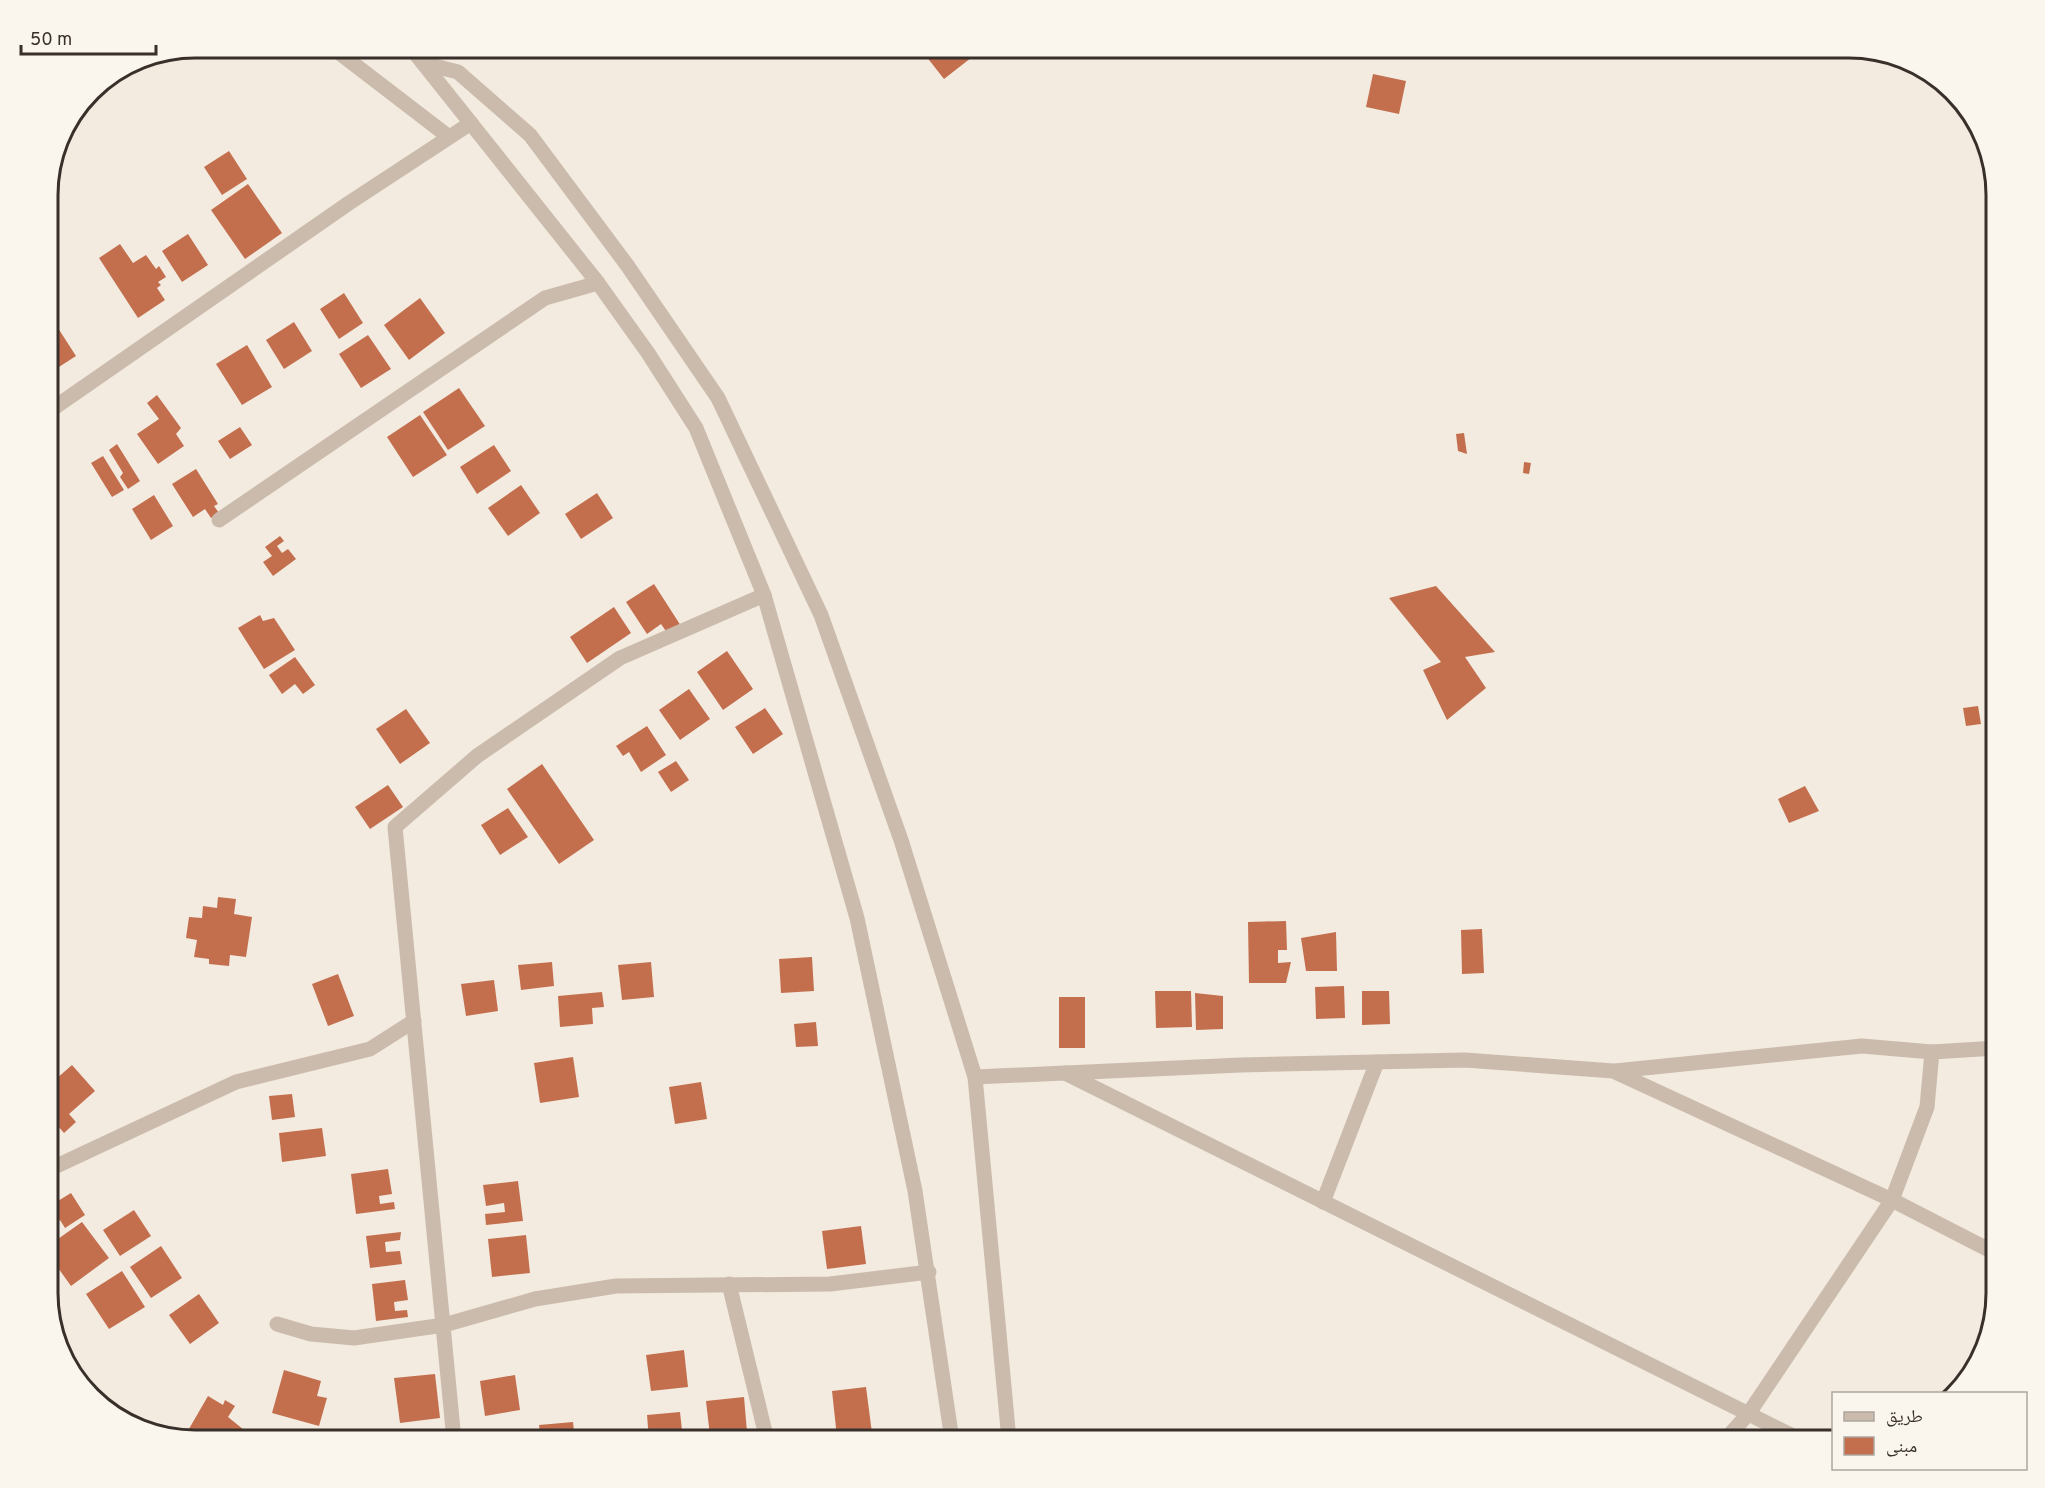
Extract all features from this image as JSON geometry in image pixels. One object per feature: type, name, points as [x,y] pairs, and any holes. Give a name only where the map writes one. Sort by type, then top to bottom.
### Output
[{"type":"street","points":[[346,58],[449,137]]},
{"type":"street","points":[[419,58],[598,283],[648,353],[696,428],[764,596],[858,918],[915,1191],[929,1272],[951,1430]]},
{"type":"street","points":[[423,63],[458,72],[530,135],[627,265],[718,398],[821,615],[901,840],[975,1077],[1009,1430]]},
{"type":"street","points":[[59,404],[349,203],[471,123]]},
{"type":"street","points":[[219,520],[545,298],[598,283]]},
{"type":"street","points":[[452,1430],[395,826],[477,756],[620,658],[764,596]]},
{"type":"street","points":[[59,1165],[236,1082],[370,1049],[414,1021]]},
{"type":"street","points":[[975,1077],[1465,1060],[1613,1071],[1862,1046],[1932,1052],[1986,1049]]},
{"type":"street","points":[[1734,1430],[1749,1413],[1892,1200],[1926,1107],[1932,1052]]},
{"type":"street","points":[[1323,1202],[1377,1062]]},
{"type":"street","points":[[1613,1071],[1892,1200],[1986,1248]]},
{"type":"street","points":[[1064,1073],[1782,1430]]},
{"type":"street","points":[[278,1324],[311,1334],[354,1338],[444,1325],[535,1299],[616,1286],[830,1284],[929,1272]]},
{"type":"street","points":[[729,1284],[765,1430]]},
{"type":"building","points":[[928,58],[971,58],[944,79]]},
{"type":"building","points":[[1373,74],[1406,81],[1399,114],[1366,107]]},
{"type":"building","points":[[229,151],[247,179],[222,195],[204,167]]},
{"type":"building","points":[[248,184],[282,233],[245,259],[211,210]]},
{"type":"building","points":[[188,234],[208,265],[182,282],[162,251]]},
{"type":"building","points":[[120,244],[133,263],[146,255],[156,269],[159,266],[166,277],[158,282],[161,285],[157,288],[165,300],[138,318],[99,258]]},
{"type":"building","points":[[344,293],[363,323],[339,339],[320,309]]},
{"type":"building","points":[[420,298],[445,333],[409,360],[384,325]]},
{"type":"building","points":[[294,322],[312,351],[284,369],[266,340]]},
{"type":"building","points":[[59,330],[76,356],[59,367]]},
{"type":"building","points":[[368,335],[391,369],[361,388],[339,354]]},
{"type":"building","points":[[247,345],[272,387],[242,405],[216,364]]},
{"type":"building","points":[[459,388],[485,426],[448,450],[423,412]]},
{"type":"building","points":[[157,395],[181,428],[176,434],[184,446],[158,464],[137,434],[159,419],[147,403]]},
{"type":"building","points":[[420,415],[447,455],[413,477],[387,437]]},
{"type":"building","points":[[240,427],[252,445],[230,459],[218,441]]},
{"type":"building","points":[[1464,433],[1467,454],[1458,451],[1456,434]]},
{"type":"building","points":[[117,444],[140,481],[128,489],[120,477],[123,473],[109,450]]},
{"type":"building","points":[[494,445],[511,471],[477,494],[460,467]]},
{"type":"building","points":[[103,456],[124,490],[112,497],[91,463]]},
{"type":"building","points":[[1524,462],[1531,463],[1529,474],[1523,473]]},
{"type":"building","points":[[196,469],[218,504],[214,506],[219,513],[211,518],[205,509],[193,517],[172,484]]},
{"type":"building","points":[[521,485],[540,513],[508,536],[488,508]]},
{"type":"building","points":[[597,493],[613,518],[581,539],[565,514]]},
{"type":"building","points":[[154,495],[173,526],[151,540],[132,509]]},
{"type":"building","points":[[280,536],[284,541],[277,546],[282,553],[288,549],[296,559],[273,576],[263,562],[272,556],[265,547]]},
{"type":"building","points":[[654,584],[681,626],[668,634],[661,624],[647,634],[626,602]]},
{"type":"building","points":[[1436,586],[1495,652],[1465,657],[1486,688],[1447,720],[1423,670],[1441,662],[1389,598]]},
{"type":"building","points":[[614,607],[631,633],[587,663],[570,637]]},
{"type":"building","points":[[260,615],[263,621],[274,618],[295,650],[264,669],[238,628]]},
{"type":"building","points":[[727,651],[753,689],[723,710],[697,672]]},
{"type":"building","points":[[295,657],[315,685],[303,694],[295,684],[282,694],[269,675]]},
{"type":"building","points":[[689,689],[710,719],[680,740],[659,710]]},
{"type":"building","points":[[1978,706],[1981,724],[1966,726],[1963,708]]},
{"type":"building","points":[[765,708],[783,734],[753,754],[735,727]]},
{"type":"building","points":[[406,709],[430,743],[400,764],[376,729]]},
{"type":"building","points":[[647,726],[666,755],[641,772],[629,752],[623,756],[616,746]]},
{"type":"building","points":[[676,761],[689,780],[671,792],[658,772]]},
{"type":"building","points":[[542,764],[594,840],[559,864],[507,789]]},
{"type":"building","points":[[388,785],[403,807],[370,829],[355,807]]},
{"type":"building","points":[[1805,786],[1819,811],[1789,823],[1778,799]]},
{"type":"building","points":[[508,808],[528,837],[500,855],[481,825]]},
{"type":"building","points":[[218,897],[236,899],[234,914],[252,917],[246,957],[230,955],[229,966],[209,964],[209,959],[194,957],[197,940],[186,938],[189,917],[202,918],[203,906],[217,908]]},
{"type":"building","points":[[1286,921],[1287,950],[1278,950],[1278,963],[1291,962],[1286,983],[1249,983],[1248,922]]},
{"type":"building","points":[[1482,929],[1484,973],[1462,974],[1461,930]]},
{"type":"building","points":[[1336,932],[1337,971],[1306,971],[1301,938]]},
{"type":"building","points":[[812,957],[814,991],[781,993],[779,959]]},
{"type":"building","points":[[552,962],[554,986],[521,990],[518,965]]},
{"type":"building","points":[[651,962],[654,997],[622,1000],[618,965]]},
{"type":"building","points":[[338,974],[354,1016],[328,1026],[312,984]]},
{"type":"building","points":[[494,980],[498,1011],[466,1016],[461,984]]},
{"type":"building","points":[[1344,986],[1345,1018],[1316,1019],[1315,987]]},
{"type":"building","points":[[1155,991],[1191,991],[1192,1027],[1156,1028]]},
{"type":"building","points":[[1362,991],[1389,991],[1390,1024],[1362,1025]]},
{"type":"building","points":[[602,992],[604,1007],[592,1008],[593,1024],[560,1027],[558,996]]},
{"type":"building","points":[[1195,993],[1223,996],[1223,1029],[1196,1030]]},
{"type":"building","points":[[1059,997],[1085,997],[1085,1048],[1059,1048]]},
{"type":"building","points":[[816,1022],[818,1046],[796,1047],[794,1024]]},
{"type":"building","points":[[573,1057],[579,1097],[540,1103],[534,1063]]},
{"type":"building","points":[[72,1065],[95,1091],[69,1114],[76,1122],[64,1133],[59,1127],[59,1076]]},
{"type":"building","points":[[701,1082],[707,1119],[675,1124],[669,1087]]},
{"type":"building","points":[[292,1094],[295,1117],[272,1120],[269,1096]]},
{"type":"building","points":[[322,1128],[326,1156],[282,1162],[279,1133]]},
{"type":"building","points":[[388,1169],[392,1194],[379,1196],[380,1204],[394,1202],[395,1209],[356,1214],[351,1174]]},
{"type":"building","points":[[518,1181],[523,1221],[486,1225],[485,1214],[505,1212],[504,1203],[486,1206],[483,1185]]},
{"type":"building","points":[[71,1193],[85,1215],[65,1228],[59,1221],[59,1200]]},
{"type":"building","points":[[134,1210],[151,1236],[120,1256],[103,1230]]},
{"type":"building","points":[[82,1222],[109,1258],[71,1286],[59,1269],[59,1238]]},
{"type":"building","points":[[861,1226],[866,1264],[827,1269],[822,1231]]},
{"type":"building","points":[[401,1232],[400,1240],[385,1242],[386,1252],[400,1251],[402,1264],[370,1268],[366,1236]]},
{"type":"building","points":[[526,1235],[530,1273],[492,1277],[488,1239]]},
{"type":"building","points":[[161,1246],[182,1278],[151,1298],[130,1267]]},
{"type":"building","points":[[122,1271],[145,1307],[109,1329],[86,1294]]},
{"type":"building","points":[[405,1280],[408,1300],[394,1302],[395,1311],[407,1310],[408,1317],[376,1321],[372,1284]]},
{"type":"building","points":[[199,1294],[219,1323],[190,1344],[169,1315]]},
{"type":"building","points":[[684,1350],[688,1387],[651,1391],[646,1355]]},
{"type":"building","points":[[284,1370],[321,1381],[317,1396],[327,1398],[319,1426],[272,1413]]},
{"type":"building","points":[[435,1374],[440,1418],[400,1423],[394,1378]]},
{"type":"building","points":[[515,1375],[520,1410],[485,1416],[480,1381]]},
{"type":"building","points":[[866,1387],[872,1430],[836,1430],[832,1391]]},
{"type":"building","points":[[208,1396],[223,1405],[225,1400],[235,1406],[228,1417],[244,1430],[196,1430],[189,1429]]},
{"type":"building","points":[[744,1397],[747,1430],[709,1430],[706,1401]]},
{"type":"building","points":[[680,1412],[682,1430],[648,1430],[647,1415]]},
{"type":"building","points":[[573,1422],[574,1430],[540,1430],[539,1425]]}]
